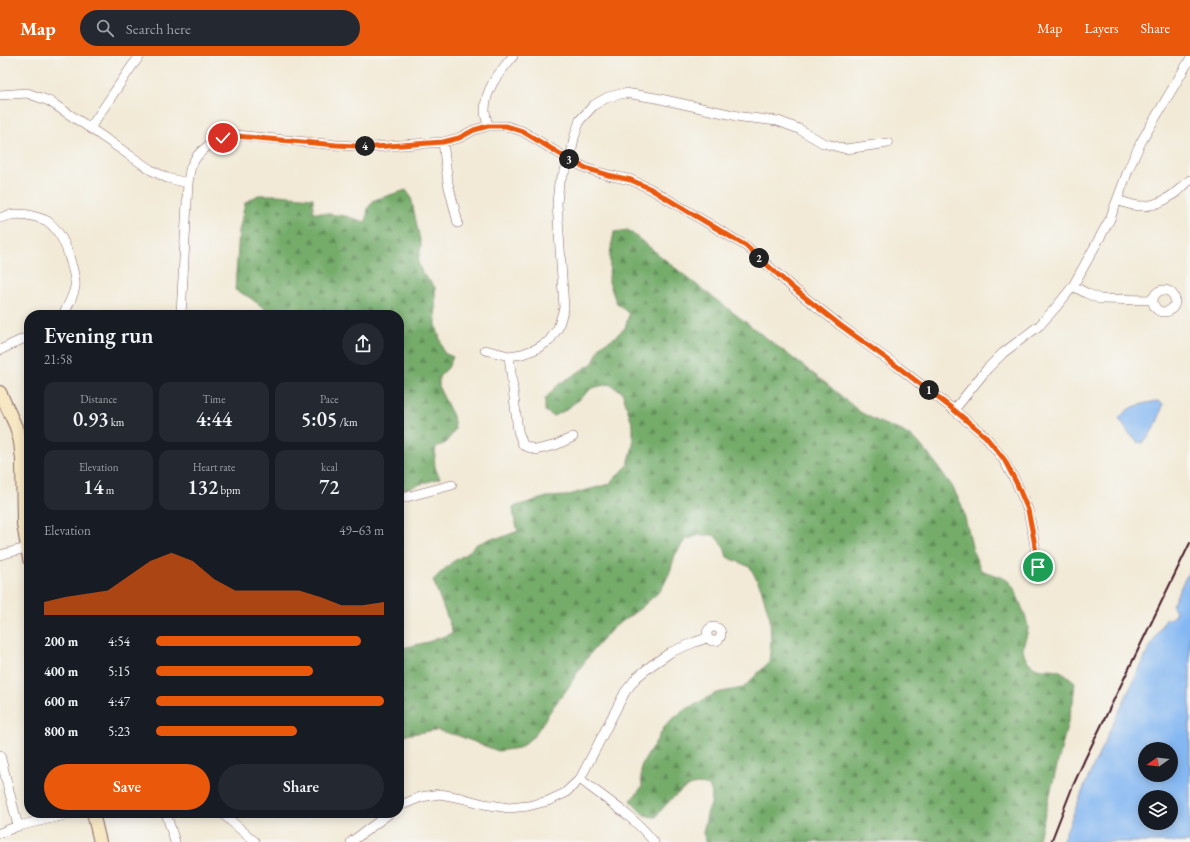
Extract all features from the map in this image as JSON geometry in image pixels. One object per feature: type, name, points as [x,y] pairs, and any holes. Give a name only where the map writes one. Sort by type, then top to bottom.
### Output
[{"type":"street","points":[[90,128],[140,56]]},
{"type":"street","points":[[488,126],[485,110],[487,95],[493,82],[513,56]]},
{"type":"street","points":[[954,410],[987,369],[1003,354],[1040,325],[1073,286],[1110,220],[1129,168],[1141,142],[1190,58]]},
{"type":"street","points":[[0,92],[27,93],[49,101],[150,170],[167,178],[188,183]]},
{"type":"street","points":[[484,350],[509,356],[522,354],[536,349],[548,341],[558,328],[564,308],[557,203],[559,183],[570,160],[574,138],[580,120],[594,105],[608,97],[625,93],[656,98],[742,117],[778,121],[799,129],[824,143],[846,149],[888,142]]},
{"type":"street","points":[[182,310],[188,183],[191,167],[199,154],[210,144],[223,138],[236,136],[374,147],[443,142],[459,138],[474,130],[488,126],[506,126],[522,131],[588,169],[631,180],[649,188],[746,246],[793,288],[828,316],[954,410],[985,436],[1004,459],[1028,510],[1038,567]]},
{"type":"street","points":[[443,142],[448,183],[458,223]]},
{"type":"street","points":[[1118,200],[1134,206],[1148,206],[1174,195],[1190,180]]},
{"type":"street","points":[[0,218],[6,215],[25,213],[46,221],[63,239],[70,256],[75,286],[72,297],[66,310]]},
{"type":"street","points":[[1073,286],[1100,299],[1153,300]]},
{"type":"street","points":[[0,350],[24,338]]},
{"type":"street","points":[[509,356],[518,431],[524,445],[536,450],[556,445],[573,437]]},
{"type":"street","points":[[0,392],[16,427],[24,462]]},
{"type":"street","points":[[24,484],[22,497],[24,530]]},
{"type":"street","points":[[404,498],[452,485]]},
{"type":"street","points":[[0,555],[24,553]]},
{"type":"street","points":[[404,804],[421,797],[440,794],[509,808],[528,806],[548,801],[565,793],[580,779],[625,692],[652,665],[671,652],[707,638]]},
{"type":"street","points":[[0,755],[18,826]]},
{"type":"street","points":[[580,779],[634,820],[654,842]]},
{"type":"street","points":[[0,833],[18,826],[52,818]]},
{"type":"street","points":[[94,818],[100,842]]},
{"type":"street","points":[[168,818],[175,842]]},
{"type":"street","points":[[228,818],[255,842]]},
{"type":"street","points":[[351,842],[383,818]]},
{"type":"green space","points":[[406,190],[411,197],[421,245],[418,262],[422,273],[435,287],[436,325],[444,353],[453,357],[448,368],[439,377],[439,388],[453,416],[455,429],[446,443],[436,447],[435,463],[436,470],[440,478],[404,489],[404,310],[266,310],[249,297],[235,290],[239,231],[245,203],[258,195],[313,198],[313,212],[345,216],[366,222],[368,208],[374,200]]},
{"type":"green space","points":[[628,230],[689,279],[828,385],[860,412],[881,423],[902,431],[917,441],[952,486],[962,506],[974,554],[981,570],[1008,581],[1013,587],[1018,598],[1028,627],[1023,647],[1024,655],[1027,660],[1035,667],[1060,671],[1075,682],[1073,702],[1038,842],[706,842],[703,833],[711,804],[712,794],[709,786],[701,784],[696,784],[684,789],[666,805],[656,817],[648,816],[639,810],[631,800],[642,787],[641,766],[667,723],[683,711],[716,693],[743,688],[769,662],[771,641],[770,618],[761,588],[750,567],[727,557],[724,547],[714,535],[699,535],[685,540],[675,555],[670,572],[661,590],[642,607],[613,628],[593,650],[534,736],[519,748],[498,751],[459,736],[436,730],[404,736],[404,648],[428,642],[453,633],[433,580],[451,563],[469,552],[475,545],[492,538],[500,538],[518,531],[513,507],[547,497],[565,496],[609,484],[628,465],[633,446],[633,426],[622,392],[609,384],[592,388],[566,410],[553,416],[545,411],[545,399],[558,385],[593,363],[601,345],[614,338],[625,328],[629,314],[616,302],[609,282],[610,254],[614,232]]},
{"type":"water","points":[[1157,401],[1163,404],[1156,425],[1150,435],[1142,443],[1137,442],[1119,419],[1131,408]]},
{"type":"water","points":[[1190,569],[1190,842],[1062,842],[1087,780],[1148,651],[1165,620],[1172,618],[1176,611],[1172,605]]},
{"type":"railway","points":[[1051,842],[1085,759],[1190,543]]},
{"type":"route","points":[[223,138],[236,136],[374,147],[443,142],[459,138],[474,130],[488,126],[506,126],[522,131],[588,169],[631,180],[649,188],[746,246],[793,288],[954,410],[985,436],[1004,459],[1028,510],[1038,567]]}]
